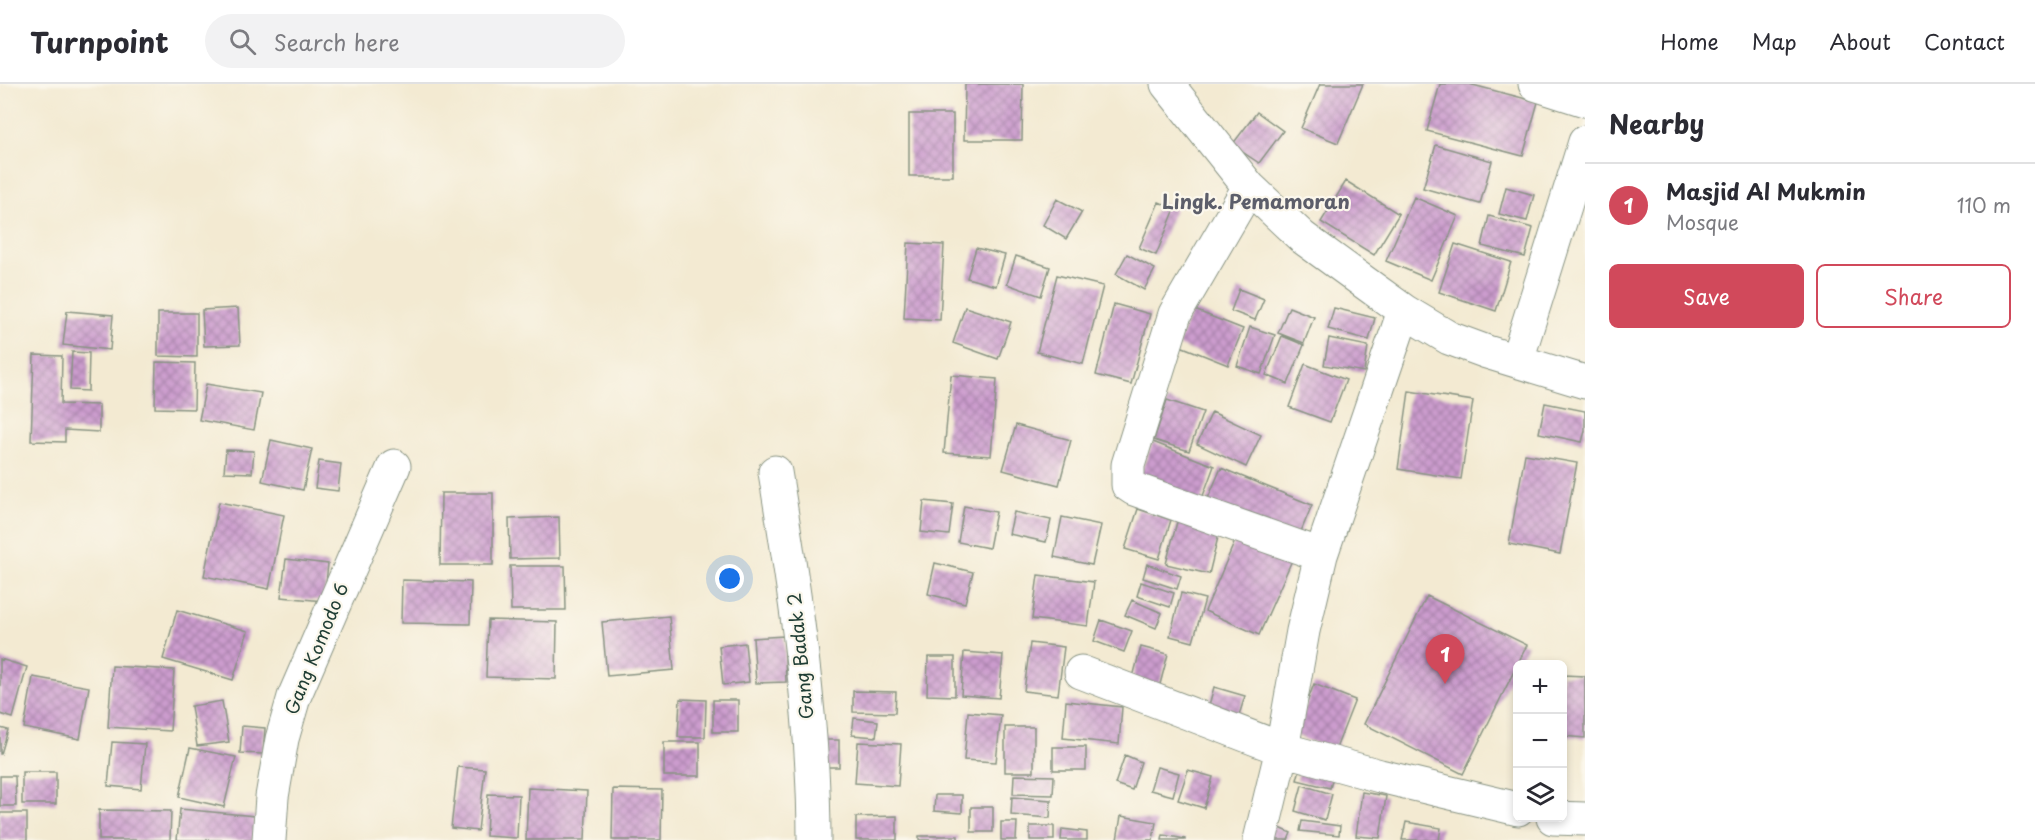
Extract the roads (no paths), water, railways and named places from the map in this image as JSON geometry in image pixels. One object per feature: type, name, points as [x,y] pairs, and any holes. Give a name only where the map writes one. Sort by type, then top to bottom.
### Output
[{"type":"street","points":[[1167,84],[1249,187],[1302,237],[1404,310],[1449,338],[1487,352],[1585,381]]},
{"type":"street","points":[[1535,84],[1585,100]]},
{"type":"street","points":[[1517,360],[1585,142]]},
{"type":"street","points":[[1249,187],[1176,314],[1128,465],[1128,485],[1321,555]]},
{"type":"street","points":[[1260,840],[1282,748],[1303,631],[1321,555],[1404,310]]},
{"type":"street","name":"Gang Komodo 6","points":[[269,840],[272,797],[282,740],[294,697],[394,466]]},
{"type":"street","name":"Gang Badak 2","points":[[775,472],[792,579],[805,686],[814,794],[814,840]]},
{"type":"street","points":[[1081,672],[1282,748],[1380,776],[1513,808]]},
{"type":"place","name":"Masjid Al Mukmin","points":[[1445,684]]},
{"type":"district","name":"Lingk. Pemamoran","points":[[1256,202]]}]
